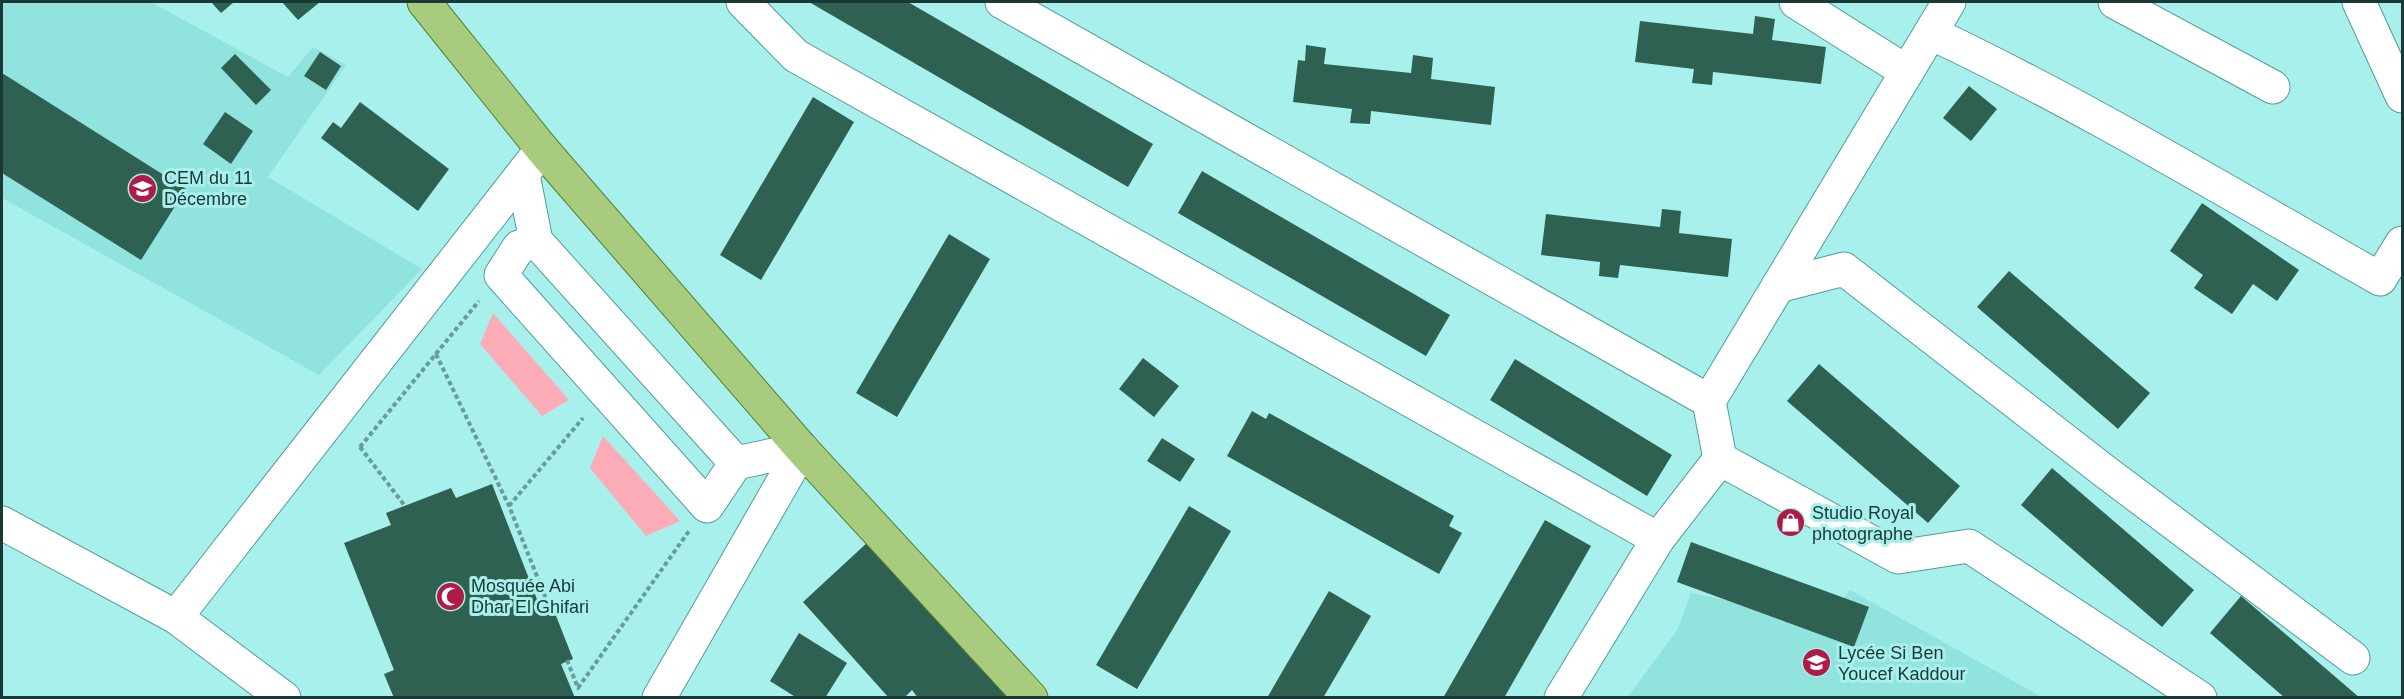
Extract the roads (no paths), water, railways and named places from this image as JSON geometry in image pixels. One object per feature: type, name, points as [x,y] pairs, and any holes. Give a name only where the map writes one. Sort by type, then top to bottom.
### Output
[{"type":"main road","points":[[424,2],[542,149],[802,449],[1031,698]]},
{"type":"street","points":[[743,2],[796,56],[1658,539]]},
{"type":"street","points":[[1002,2],[1709,400]]},
{"type":"street","points":[[1796,2],[1906,72]]},
{"type":"street","points":[[1561,698],[1658,539],[1720,459],[1709,400],[1950,2]]},
{"type":"street","points":[[2115,2],[2273,87]]},
{"type":"street","points":[[2359,2],[2403,96]]},
{"type":"street","points":[[1931,33],[1979,56],[2115,130],[2380,279],[2403,243]]},
{"type":"street","points":[[176,617],[542,149]]},
{"type":"street","points":[[523,176],[536,241],[736,464]]},
{"type":"street","points":[[536,241],[519,247],[501,275],[707,506],[736,464],[802,449]]},
{"type":"street","points":[[1778,286],[1844,269],[2103,470],[2353,658]]},
{"type":"street","points":[[659,698],[802,449]]},
{"type":"street","points":[[1720,459],[1898,557],[1969,546],[2200,698]]},
{"type":"street","points":[[2,523],[176,617],[284,698]]},
{"type":"place","name":"CEM du 11 Décembre","points":[[143,188]]},
{"type":"place","name":"Studio Royal photographe","points":[[1791,523]]},
{"type":"place","name":"Mosquée Abi Dhar El Ghifari","points":[[450,596]]},
{"type":"place","name":"Lycée Si Ben Youcef Kaddour","points":[[1817,663]]}]
